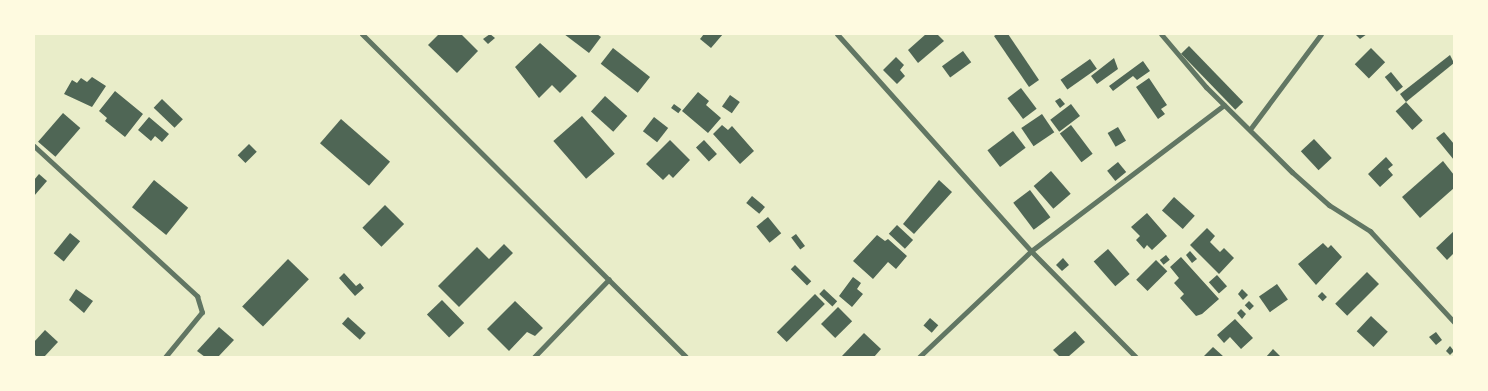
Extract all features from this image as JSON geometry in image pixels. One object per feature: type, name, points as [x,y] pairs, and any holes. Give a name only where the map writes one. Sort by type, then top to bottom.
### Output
[{"type":"street","points":[[362,34],[686,357]]},
{"type":"street","points":[[837,34],[1031,251],[1136,357]]},
{"type":"street","points":[[1161,34],[1224,105],[1251,128],[1316,195],[1370,231],[1454,322]]},
{"type":"street","points":[[1251,128],[1322,34]]},
{"type":"street","points":[[919,357],[1031,251],[1224,105]]},
{"type":"street","points":[[34,146],[188,287],[202,306],[200,317],[165,357]]},
{"type":"street","points":[[534,357],[609,279]]},
{"type":"building","points":[[439,34],[461,34],[478,51],[457,73],[428,45]]},
{"type":"building","points":[[490,34],[495,38],[488,44],[483,39]]},
{"type":"building","points":[[564,34],[597,34],[601,37],[589,53]]},
{"type":"building","points":[[704,34],[723,34],[711,48],[700,39]]},
{"type":"building","points":[[926,34],[937,34],[944,41],[918,63],[908,50]]},
{"type":"building","points":[[997,34],[1008,34],[1039,80],[1029,87],[994,36]]},
{"type":"building","points":[[1355,34],[1367,34],[1360,39]]},
{"type":"building","points":[[540,43],[577,76],[560,93],[552,85],[539,98],[515,67]]},
{"type":"building","points":[[1189,46],[1243,102],[1235,110],[1181,54]]},
{"type":"building","points":[[613,48],[650,77],[638,93],[601,64]]},
{"type":"building","points":[[1371,48],[1385,62],[1369,78],[1355,64]]},
{"type":"building","points":[[963,51],[971,62],[950,78],[942,66]]},
{"type":"building","points":[[1450,55],[1454,63],[1406,102],[1400,94]]},
{"type":"building","points":[[896,57],[904,65],[900,70],[905,76],[897,84],[883,70]]},
{"type":"building","points":[[1114,58],[1118,69],[1097,84],[1091,76]]},
{"type":"building","points":[[1090,59],[1097,69],[1067,89],[1061,80]]},
{"type":"building","points":[[1143,61],[1150,71],[1137,80],[1133,76],[1113,91],[1109,86]]},
{"type":"building","points":[[1391,72],[1403,87],[1397,92],[1385,77]]},
{"type":"building","points":[[92,77],[106,86],[92,107],[64,94],[72,80],[77,83],[81,78],[87,82]]},
{"type":"building","points":[[1149,78],[1167,105],[1161,109],[1165,114],[1158,119],[1136,87]]},
{"type":"building","points":[[1021,88],[1037,109],[1023,119],[1007,98]]},
{"type":"building","points":[[115,91],[143,114],[125,137],[105,121],[107,118],[99,111]]},
{"type":"building","points":[[698,92],[709,101],[706,105],[721,118],[708,133],[682,111]]},
{"type":"building","points":[[730,95],[740,102],[732,113],[722,106]]},
{"type":"building","points":[[605,96],[627,116],[613,132],[591,112]]},
{"type":"building","points":[[1060,98],[1065,104],[1060,108],[1055,101]]},
{"type":"building","points":[[162,99],[183,119],[175,128],[154,108]]},
{"type":"building","points":[[1406,102],[1423,121],[1412,130],[1396,111]]},
{"type":"building","points":[[674,104],[681,109],[678,113],[671,108]]},
{"type":"building","points":[[1071,104],[1080,116],[1059,132],[1050,120]]},
{"type":"building","points":[[63,113],[80,128],[55,157],[38,142]]},
{"type":"building","points":[[1042,114],[1054,132],[1034,146],[1021,128]]},
{"type":"building","points":[[582,116],[615,154],[586,179],[553,141]]},
{"type":"building","points":[[149,117],[169,134],[162,142],[155,136],[151,141],[138,130]]},
{"type":"building","points":[[654,117],[668,128],[657,142],[643,131]]},
{"type":"building","points":[[341,119],[390,162],[369,186],[320,143]]},
{"type":"building","points":[[722,125],[728,130],[732,126],[754,151],[740,164],[713,134]]},
{"type":"building","points":[[1071,125],[1093,154],[1081,162],[1060,133]]},
{"type":"building","points":[[1118,127],[1126,141],[1116,147],[1108,133]]},
{"type":"building","points":[[1013,131],[1026,148],[1000,167],[987,150]]},
{"type":"building","points":[[1444,132],[1454,144],[1454,160],[1436,138]]},
{"type":"building","points":[[1314,139],[1332,158],[1319,170],[1301,151]]},
{"type":"building","points":[[670,140],[690,160],[673,178],[669,174],[663,180],[646,164]]},
{"type":"building","points":[[704,140],[717,154],[709,161],[696,148]]},
{"type":"building","points":[[249,144],[257,152],[245,163],[238,155]]},
{"type":"building","points":[[1386,157],[1393,165],[1388,169],[1393,175],[1380,187],[1368,174]]},
{"type":"building","points":[[1443,161],[1454,175],[1454,188],[1420,218],[1402,197]]},
{"type":"building","points":[[1118,162],[1126,172],[1115,181],[1107,171]]},
{"type":"building","points":[[1051,171],[1071,194],[1053,209],[1034,186]]},
{"type":"building","points":[[39,174],[47,181],[34,196],[34,180]]},
{"type":"building","points":[[154,180],[188,208],[166,235],[132,207]]},
{"type":"building","points":[[939,180],[952,192],[914,234],[903,224]]},
{"type":"building","points":[[1030,190],[1050,217],[1034,230],[1013,203]]},
{"type":"building","points":[[752,196],[765,207],[759,214],[746,203]]},
{"type":"building","points":[[1174,197],[1195,216],[1183,229],[1162,210]]},
{"type":"building","points":[[385,205],[404,224],[381,247],[362,228]]},
{"type":"building","points":[[1147,213],[1167,236],[1152,250],[1147,245],[1144,249],[1136,240],[1140,236],[1131,227]]},
{"type":"building","points":[[768,217],[781,233],[770,243],[756,226]]},
{"type":"building","points":[[897,225],[913,240],[905,249],[889,234]]},
{"type":"building","points":[[1207,228],[1215,236],[1210,242],[1220,252],[1224,248],[1234,258],[1219,274],[1190,245]]},
{"type":"building","points":[[1454,231],[1454,253],[1447,260],[1436,248]]},
{"type":"building","points":[[70,233],[80,241],[64,261],[54,253]]},
{"type":"building","points":[[796,234],[805,246],[800,250],[791,238]]},
{"type":"building","points":[[877,235],[885,241],[888,239],[907,256],[896,269],[888,262],[873,279],[853,261]]},
{"type":"building","points":[[1323,243],[1328,248],[1331,245],[1342,257],[1316,285],[1298,264]]},
{"type":"building","points":[[504,244],[513,253],[459,307],[438,286],[477,247],[489,259]]},
{"type":"building","points":[[1108,249],[1130,274],[1115,286],[1094,261]]},
{"type":"building","points":[[1190,251],[1197,259],[1192,263],[1186,255]]},
{"type":"building","points":[[1166,255],[1170,260],[1164,265],[1160,260]]},
{"type":"building","points":[[1181,257],[1219,299],[1202,314],[1196,316],[1180,298],[1184,294],[1174,283],[1179,278],[1170,267]]},
{"type":"building","points":[[1063,258],[1069,265],[1062,271],[1056,265]]},
{"type":"building","points":[[288,259],[309,279],[263,327],[242,306]]},
{"type":"building","points":[[1156,260],[1167,271],[1148,291],[1136,280]]},
{"type":"building","points":[[795,265],[811,281],[807,286],[791,269]]},
{"type":"building","points":[[1367,272],[1379,284],[1347,316],[1335,304]]},
{"type":"building","points":[[344,273],[356,286],[360,283],[364,288],[355,296],[339,278]]},
{"type":"building","points":[[1217,275],[1227,286],[1219,294],[1209,282]]},
{"type":"building","points":[[853,277],[861,283],[857,289],[863,294],[852,307],[839,296]]},
{"type":"building","points":[[1277,284],[1288,300],[1270,312],[1259,297]]},
{"type":"building","points":[[76,289],[93,301],[84,313],[69,300]]},
{"type":"building","points":[[824,289],[837,301],[832,306],[819,294]]},
{"type":"building","points":[[1242,289],[1248,295],[1243,300],[1238,294]]},
{"type":"building","points":[[1322,292],[1327,297],[1323,301],[1318,296]]},
{"type":"building","points":[[815,294],[825,304],[787,342],[777,332]]},
{"type":"building","points":[[442,300],[464,323],[449,338],[427,315]]},
{"type":"building","points":[[515,301],[543,328],[535,336],[527,332],[509,351],[487,329]]},
{"type":"building","points":[[1249,301],[1254,306],[1250,310],[1245,305]]},
{"type":"building","points":[[838,307],[852,321],[835,338],[821,324]]},
{"type":"building","points":[[1241,309],[1246,314],[1242,319],[1237,313]]},
{"type":"building","points":[[1371,316],[1388,332],[1373,347],[1357,331]]},
{"type":"building","points":[[348,317],[366,333],[360,340],[342,324]]},
{"type":"building","points":[[930,318],[938,325],[932,333],[923,326]]},
{"type":"building","points":[[1235,319],[1253,338],[1241,349],[1230,337],[1224,343],[1217,335]]},
{"type":"building","points":[[219,327],[234,340],[218,357],[205,357],[197,351]]},
{"type":"building","points":[[45,330],[58,342],[44,357],[37,357],[34,354],[34,342]]},
{"type":"building","points":[[1075,331],[1085,342],[1068,357],[1060,357],[1053,350]]},
{"type":"building","points":[[1436,332],[1442,340],[1436,345],[1429,337]]},
{"type":"building","points":[[864,333],[881,349],[874,357],[841,357]]},
{"type":"building","points":[[1450,346],[1454,351],[1450,355],[1446,351]]},
{"type":"building","points":[[1213,347],[1224,357],[1203,357]]},
{"type":"building","points":[[1273,349],[1281,357],[1266,357]]}]
